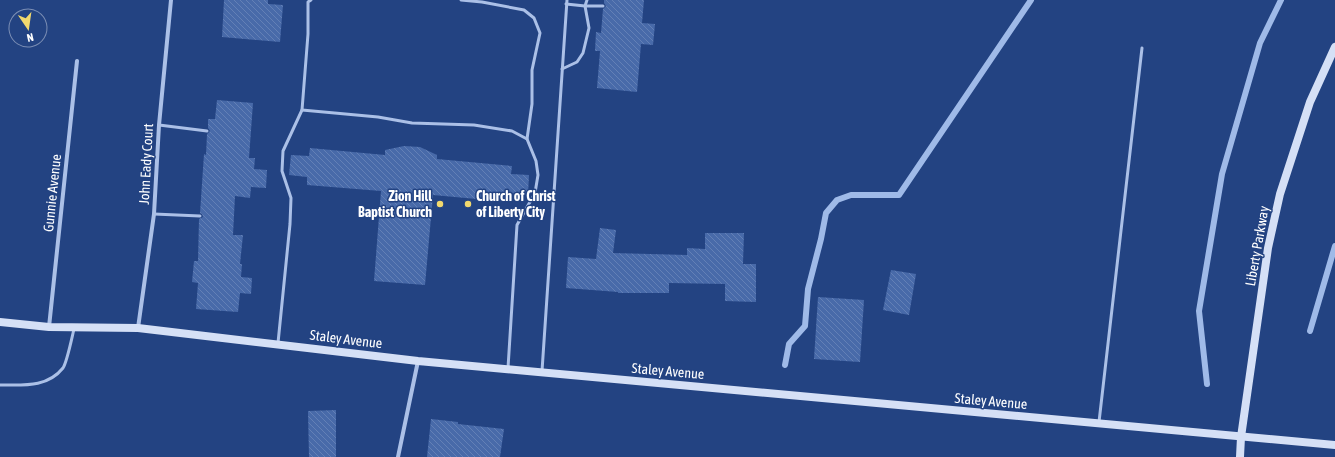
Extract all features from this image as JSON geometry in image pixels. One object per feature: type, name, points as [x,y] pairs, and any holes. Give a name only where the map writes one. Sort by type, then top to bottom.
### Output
[{"type":"street","name":"John Eady Court","points":[[138,328],[154,214],[159,125],[170,0]]},
{"type":"street","name":"Liberty Parkway","points":[[1240,457],[1241,437],[1268,248],[1280,194],[1310,102],[1335,48]]},
{"type":"street","name":"Gunnie Avenue","points":[[49,327],[77,60]]},
{"type":"street","name":"Staley Avenue","points":[[0,322],[49,327],[138,328],[418,361],[508,370],[1335,445]]},
{"type":"street","points":[[398,457],[418,361]]},
{"type":"lane","points":[[278,344],[290,224],[291,198],[282,170],[282,157],[283,151],[302,110],[308,34],[308,2],[311,0]]},
{"type":"lane","points":[[461,0],[482,2],[524,10],[534,18],[540,33],[532,70],[532,104],[527,139],[536,161],[538,175],[535,192],[517,225],[508,370]]},
{"type":"lane","points":[[562,70],[577,62],[583,53],[589,28],[585,6],[587,0]]},
{"type":"lane","points":[[542,372],[567,2],[585,6],[603,6]]},
{"type":"lane","points":[[1099,424],[1142,48]]},
{"type":"lane","points":[[302,110],[378,117],[412,123],[474,125],[512,131],[527,139]]},
{"type":"lane","points":[[159,125],[207,131]]},
{"type":"lane","points":[[154,214],[200,216]]},
{"type":"lane","points":[[0,386],[33,385],[51,378],[64,367],[75,327]]},
{"type":"building","points":[[224,0],[268,0],[268,4],[283,5],[280,42],[222,37]]},
{"type":"building","points":[[604,0],[644,0],[642,23],[655,24],[653,45],[641,44],[637,92],[597,88],[600,51],[595,51],[596,32],[601,33],[603,9],[606,6]]},
{"type":"building","points":[[217,100],[253,103],[249,158],[255,158],[254,169],[267,170],[266,188],[251,187],[250,198],[235,196],[233,235],[243,235],[240,264],[242,264],[241,277],[252,278],[251,294],[240,293],[238,312],[196,309],[198,283],[192,282],[194,261],[198,261],[199,219],[203,217],[200,213],[204,154],[206,155],[207,134],[210,131],[208,128],[208,119],[215,119]]},
{"type":"building","points":[[404,146],[420,147],[437,155],[437,159],[512,166],[511,174],[529,175],[528,195],[510,193],[509,202],[433,195],[425,285],[374,281],[381,191],[307,185],[307,177],[289,175],[291,155],[309,156],[310,148],[385,155],[385,150]]},
{"type":"building","points":[[600,228],[616,230],[613,253],[687,255],[687,248],[705,249],[705,233],[744,233],[743,264],[756,264],[756,302],[725,301],[725,284],[669,283],[669,293],[618,293],[566,288],[568,257],[596,259]]},
{"type":"building","points":[[891,270],[916,274],[909,315],[883,310]]},
{"type":"building","points":[[818,297],[864,300],[860,362],[814,359]]},
{"type":"building","points":[[336,410],[336,457],[309,457],[308,411]]},
{"type":"building","points":[[431,419],[458,422],[458,424],[504,429],[500,457],[427,457]]},
{"type":"waterway","points":[[785,365],[789,344],[805,326],[808,289],[826,213],[837,200],[851,195],[899,195],[1031,0]]},
{"type":"waterway","points":[[1207,384],[1199,311],[1222,174],[1260,43],[1281,0]]},
{"type":"waterway","points":[[1310,331],[1335,246]]},
{"type":"place","name":"Zion Hill Baptist Church","points":[[440,204]]},
{"type":"place","name":"Church of Christ of Liberty City","points":[[468,204]]}]
